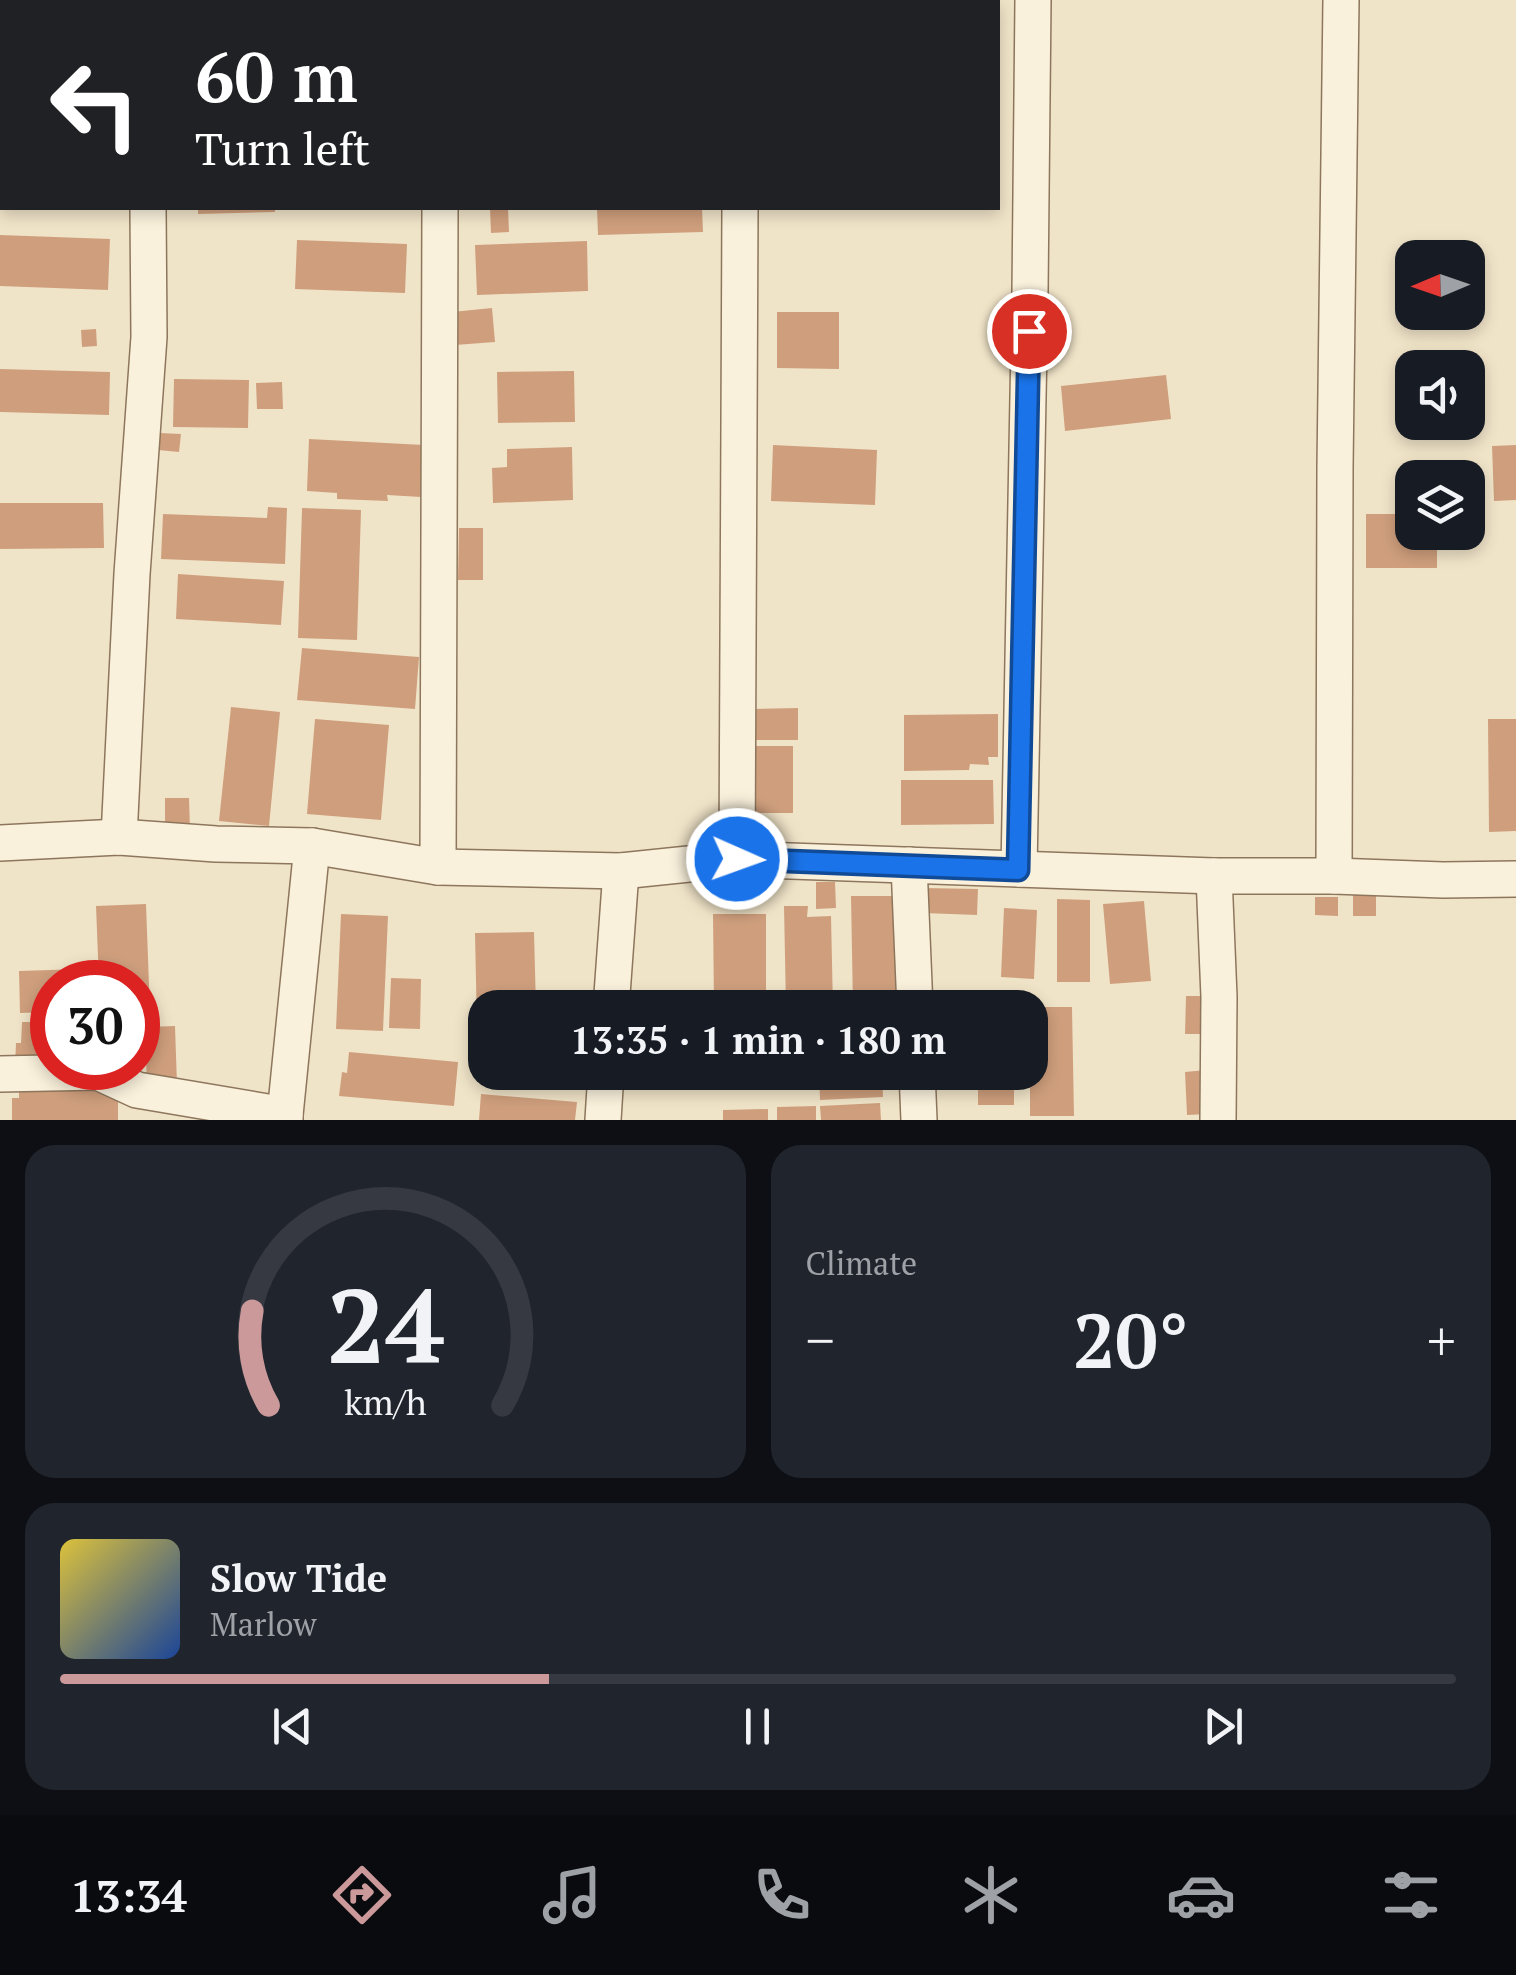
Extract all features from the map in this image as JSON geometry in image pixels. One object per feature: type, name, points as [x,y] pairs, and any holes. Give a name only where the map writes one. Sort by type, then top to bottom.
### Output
[{"type":"street","points":[[1018,870],[1033,0]]},
{"type":"street","points":[[1334,876],[1334,468],[1341,0]]},
{"type":"street","points":[[119,837],[149,337],[148,210]]},
{"type":"street","points":[[438,867],[440,210]]},
{"type":"street","points":[[737,859],[740,210]]},
{"type":"street","points":[[0,843],[119,837],[312,846],[438,867],[621,870],[737,859],[1214,876],[1516,879]]},
{"type":"street","points":[[0,1074],[98,1072],[138,1090],[285,1118],[312,846]]},
{"type":"street","points":[[909,866],[913,990]]},
{"type":"street","points":[[612,990],[621,870]]},
{"type":"street","points":[[1214,876],[1219,997],[1218,1120]]},
{"type":"street","points":[[603,1120],[605,1090]]},
{"type":"street","points":[[918,1090],[919,1120]]},
{"type":"building","points":[[198,210],[275,210],[275,212],[198,214]]},
{"type":"building","points":[[490,210],[508,210],[509,232],[491,233]]},
{"type":"building","points":[[597,210],[702,210],[703,232],[598,235]]},
{"type":"building","points":[[0,235],[110,239],[108,290],[0,286]]},
{"type":"building","points":[[297,240],[407,244],[405,293],[295,289]]},
{"type":"building","points":[[587,241],[588,291],[477,295],[475,245]]},
{"type":"building","points":[[492,308],[495,342],[455,345],[452,312]]},
{"type":"building","points":[[777,312],[839,312],[839,369],[777,368]]},
{"type":"building","points":[[96,329],[97,346],[82,347],[81,330]]},
{"type":"building","points":[[0,369],[110,372],[109,415],[0,412]]},
{"type":"building","points":[[574,371],[575,422],[498,423],[497,372]]},
{"type":"building","points":[[1166,375],[1171,419],[1065,431],[1061,386]]},
{"type":"building","points":[[174,379],[249,380],[248,428],[173,427]]},
{"type":"building","points":[[282,382],[283,409],[257,409],[256,383]]},
{"type":"building","points":[[160,433],[181,434],[179,452],[158,450]]},
{"type":"building","points":[[309,439],[424,445],[421,497],[387,495],[388,501],[337,499],[337,493],[307,491]]},
{"type":"building","points":[[773,445],[877,450],[875,505],[771,501]]},
{"type":"building","points":[[1516,445],[1516,500],[1494,501],[1492,446]]},
{"type":"building","points":[[572,447],[573,500],[493,503],[492,468],[507,467],[507,449]]},
{"type":"building","points":[[0,503],[103,503],[104,548],[0,549]]},
{"type":"building","points":[[268,507],[287,508],[285,564],[161,559],[163,514],[267,518]]},
{"type":"building","points":[[302,508],[361,510],[357,640],[298,638]]},
{"type":"building","points":[[1366,514],[1395,514],[1395,550],[1437,550],[1437,568],[1366,568]]},
{"type":"building","points":[[459,528],[483,528],[483,580],[458,580]]},
{"type":"building","points":[[178,574],[284,581],[281,625],[176,619]]},
{"type":"building","points":[[302,648],[419,657],[415,709],[297,700]]},
{"type":"building","points":[[231,707],[280,712],[269,826],[219,821]]},
{"type":"building","points":[[798,708],[798,740],[755,740],[754,709]]},
{"type":"building","points":[[998,714],[998,757],[988,757],[989,765],[970,764],[969,770],[904,771],[904,715]]},
{"type":"building","points":[[315,719],[389,725],[381,820],[307,814]]},
{"type":"building","points":[[1488,719],[1516,719],[1516,831],[1489,832]]},
{"type":"building","points":[[755,746],[793,746],[793,813],[755,813]]},
{"type":"building","points":[[901,780],[993,780],[994,824],[901,825]]},
{"type":"building","points":[[165,798],[189,798],[190,830],[165,830]]},
{"type":"building","points":[[816,882],[835,882],[836,908],[816,909]]},
{"type":"building","points":[[924,888],[978,889],[977,915],[923,913]]},
{"type":"building","points":[[1353,892],[1376,892],[1376,916],[1353,916]]},
{"type":"building","points":[[851,896],[894,896],[896,990],[853,990]]},
{"type":"building","points":[[1315,897],[1338,897],[1338,916],[1315,915]]},
{"type":"building","points":[[1057,899],[1090,900],[1090,982],[1057,982]]},
{"type":"building","points":[[1144,901],[1151,981],[1110,984],[1103,904]]},
{"type":"building","points":[[146,904],[148,960],[98,960],[96,906]]},
{"type":"building","points":[[784,906],[808,906],[807,917],[831,916],[833,990],[786,990]]},
{"type":"building","points":[[1004,908],[1037,910],[1034,979],[1001,977]]},
{"type":"building","points":[[341,914],[388,916],[383,1031],[336,1029]]},
{"type":"building","points":[[713,914],[766,914],[766,990],[714,990]]},
{"type":"building","points":[[534,932],[536,990],[476,990],[475,933]]},
{"type":"building","points":[[19,971],[30,971],[30,1013],[20,1013]]},
{"type":"building","points":[[391,978],[421,979],[420,1029],[389,1028]]},
{"type":"building","points":[[1186,996],[1205,996],[1204,1034],[1185,1034]]},
{"type":"building","points":[[1048,1007],[1072,1007],[1074,1116],[1030,1116],[1030,1090],[1048,1090]]},
{"type":"building","points":[[22,1022],[30,1022],[30,1066],[15,1066],[16,1043],[21,1043]]},
{"type":"building","points":[[160,1026],[175,1026],[177,1085],[160,1086]]},
{"type":"building","points":[[349,1052],[458,1062],[454,1106],[339,1096]]},
{"type":"building","points":[[1206,1070],[1208,1114],[1187,1115],[1185,1072]]},
{"type":"building","points":[[19,1082],[30,1083],[30,1090],[105,1090],[105,1096],[118,1096],[118,1120],[12,1120],[12,1098],[19,1098]]},
{"type":"building","points":[[820,1090],[883,1090],[883,1097],[820,1100]]},
{"type":"building","points":[[978,1090],[1014,1090],[1014,1105],[978,1105]]},
{"type":"building","points":[[481,1094],[577,1102],[575,1120],[479,1120]]},
{"type":"building","points":[[880,1103],[881,1120],[821,1120],[820,1106]]},
{"type":"building","points":[[816,1106],[816,1120],[777,1120],[777,1107]]},
{"type":"building","points":[[768,1109],[768,1120],[723,1120],[723,1110]]},
{"type":"route","points":[[737,859],[1018,870],[1029,331]]}]
